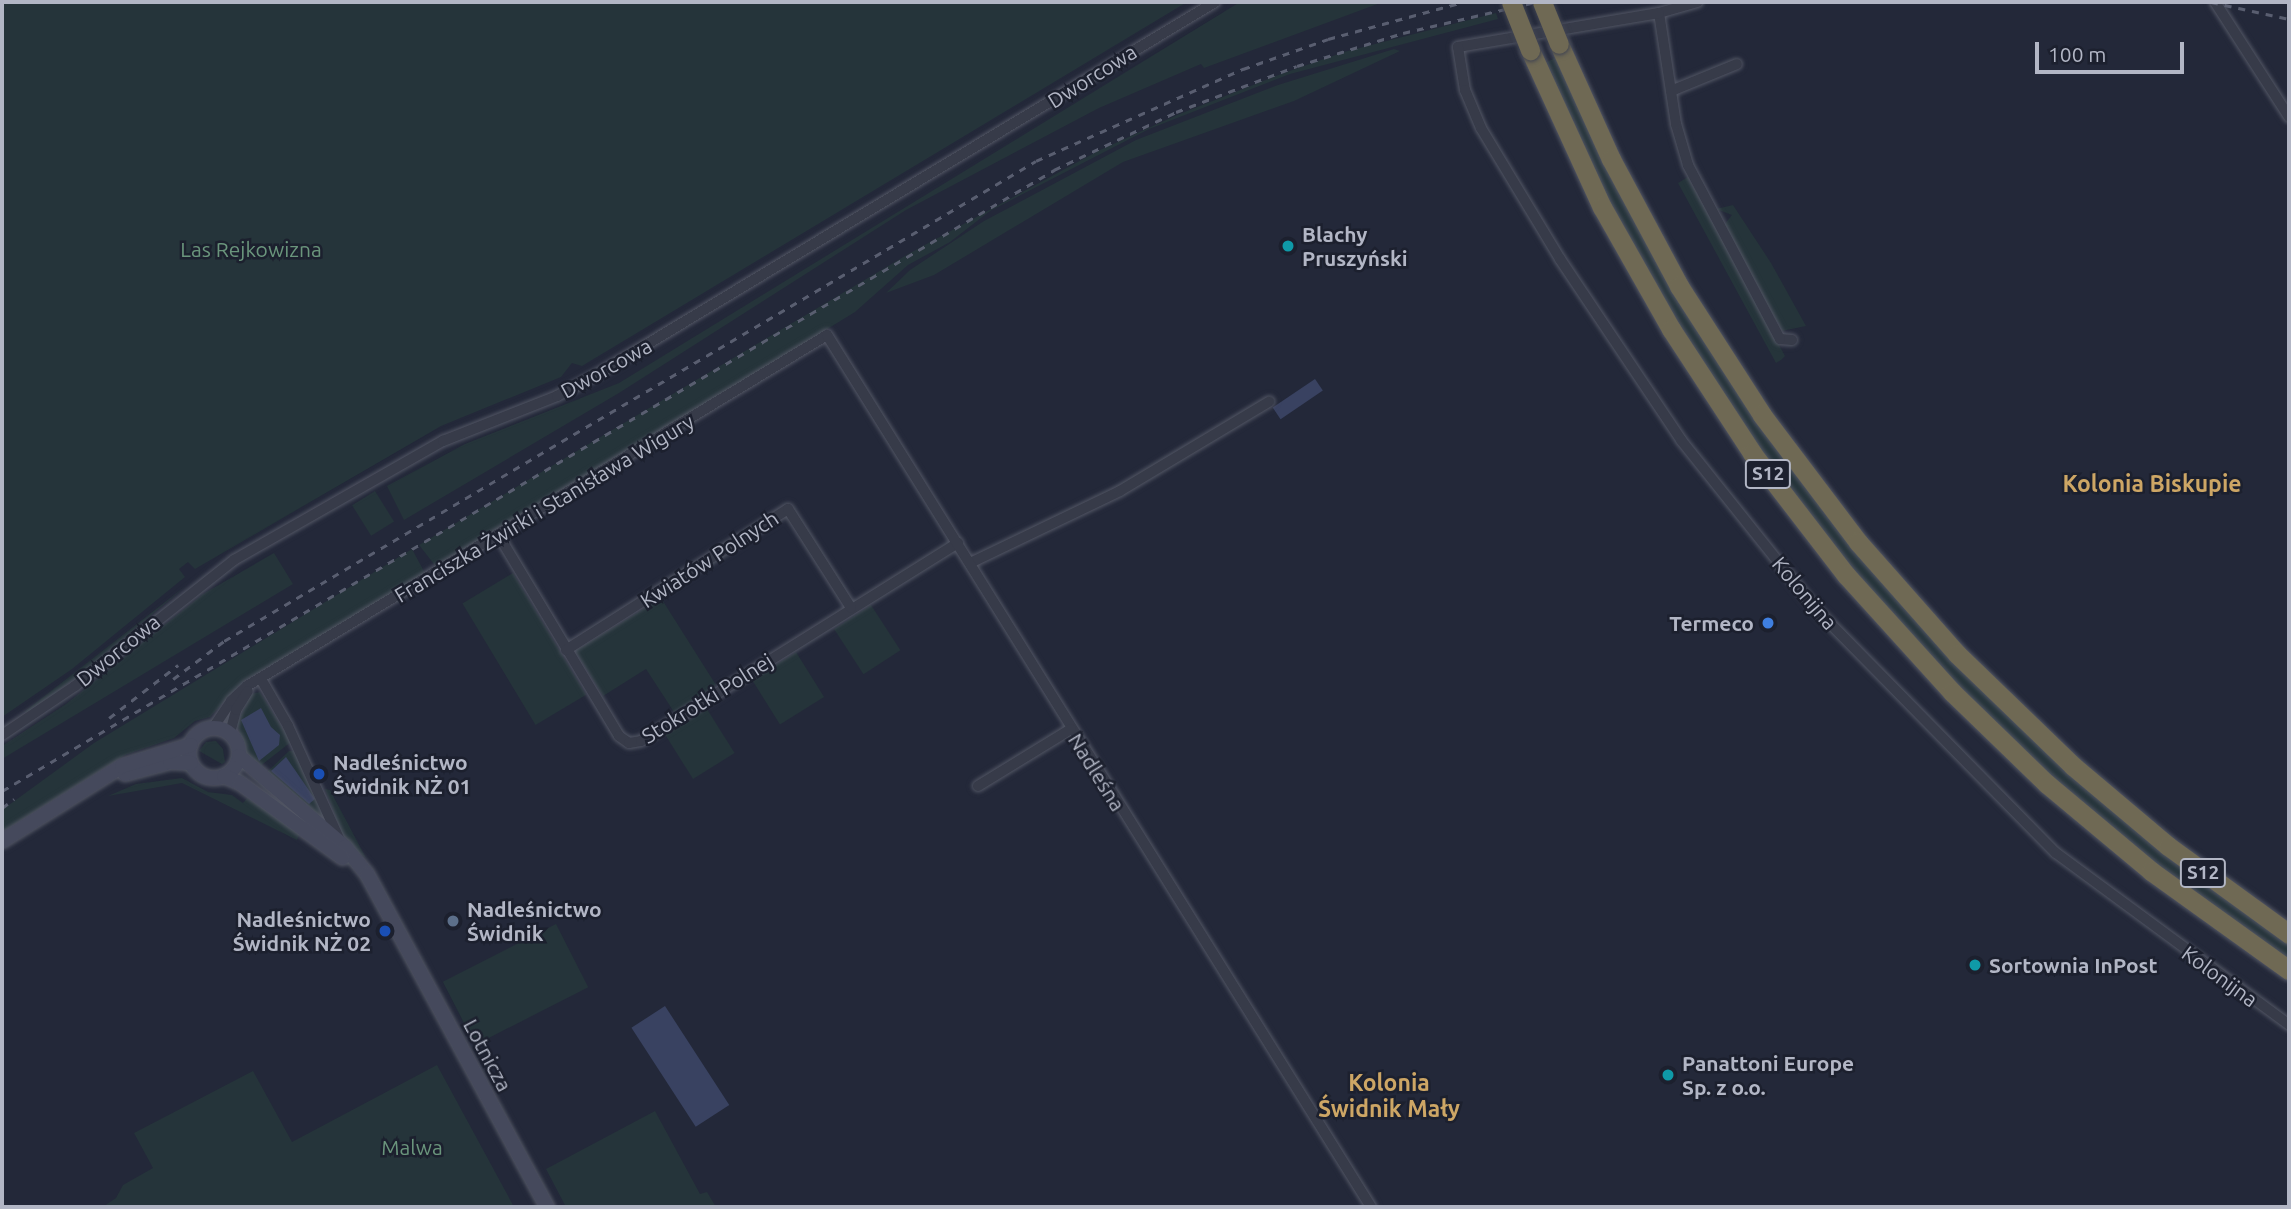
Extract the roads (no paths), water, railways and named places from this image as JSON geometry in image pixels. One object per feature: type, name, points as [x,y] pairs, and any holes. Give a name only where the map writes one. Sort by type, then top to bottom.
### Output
[{"type":"highway","name":"S12","points":[[1511,2],[1586,175],[1646,288],[1738,433],[1807,527],[1921,660],[2003,743],[2125,851],[2289,970]]},
{"type":"highway","name":"S12","points":[[1542,2],[1611,159],[1685,295],[1780,440],[1865,550],[1964,661],[2073,766],[2178,853],[2289,934]]},
{"type":"highway","points":[[2229,929],[2289,978]]},
{"type":"main road","points":[[213,728],[230,733],[239,757],[224,776],[204,776],[191,762],[191,745],[199,733],[213,728]]},
{"type":"main road","points":[[2,841],[130,763],[191,745]]},
{"type":"main road","name":"Lotnicza","points":[[239,757],[341,844],[367,874],[547,1207]]},
{"type":"main road","points":[[97,783],[162,764],[191,762]]},
{"type":"main road","name":"Lotnicza","points":[[224,776],[336,852],[362,878],[393,922]]},
{"type":"street","name":"Dworcowa","points":[[2,735],[75,686],[234,560],[443,441],[557,396],[596,376],[1215,2]]},
{"type":"street","points":[[1697,2],[1659,13],[1681,144],[1699,190],[1780,339],[1792,341]]},
{"type":"street","points":[[2215,2],[2289,117]]},
{"type":"street","name":"Kolonijna","points":[[1659,13],[1458,47],[1465,89],[1481,128],[1560,258],[1681,440],[1816,609],[2056,853],[2289,1025]]},
{"type":"street","points":[[1671,91],[1737,64]]},
{"type":"street","name":"Franciszka Żwirki i Stanisława Wigury","points":[[261,679],[827,335]]},
{"type":"street","name":"Nadleśna","points":[[827,335],[1371,1207]]},
{"type":"street","points":[[970,563],[1120,491],[1269,402]]},
{"type":"street","name":"Kwiatów Polnych","points":[[566,650],[788,509],[851,608]]},
{"type":"street","name":"Stokrotki Polnej","points":[[499,536],[619,736],[635,743],[958,543]]},
{"type":"street","points":[[213,728],[235,696],[261,679]]},
{"type":"street","points":[[230,733],[238,705],[261,679]]},
{"type":"street","points":[[261,679],[292,735],[341,844]]},
{"type":"street","points":[[978,786],[1071,729]]},
{"type":"water","points":[[1315,379],[1323,391],[1281,419],[1273,408]]},
{"type":"water","points":[[261,708],[271,727],[280,735],[279,745],[259,761],[241,720]]},
{"type":"water","points":[[286,757],[315,799],[309,804],[271,771]]},
{"type":"water","points":[[665,1006],[729,1105],[696,1127],[631,1028]]},
{"type":"railway","points":[[173,679],[224,641],[1036,161],[1243,69],[1328,39],[1463,2]]},
{"type":"railway","points":[[2,791],[1054,170],[1176,112],[1297,66],[1403,33],[1535,2]]},
{"type":"railway","points":[[2211,2],[2289,19]]},
{"type":"railway","points":[[109,718],[178,665]]},
{"type":"railway","points":[[2,808],[14,799]]},
{"type":"place","name":"Blachy Pruszyński","points":[[1288,246]]},
{"type":"place","name":"Termeco","points":[[1768,623]]},
{"type":"place","name":"Nadleśnictwo Świdnik NŻ 01","points":[[319,774]]},
{"type":"place","name":"Nadleśnictwo Świdnik","points":[[453,921]]},
{"type":"place","name":"Nadleśnictwo Świdnik NŻ 02","points":[[385,931]]},
{"type":"place","name":"Sortownia InPost","points":[[1975,965]]},
{"type":"place","name":"Panattoni Europe Sp. z o.o.","points":[[1668,1075]]},
{"type":"district","name":"Kolonia Biskupie","points":[[2152,484]]},
{"type":"district","name":"Kolonia Świdnik Mały","points":[[1389,1096]]},
{"type":"park label","name":"Las Rejkowizna","points":[[251,249]]},
{"type":"park label","name":"Malwa","points":[[412,1147]]}]
